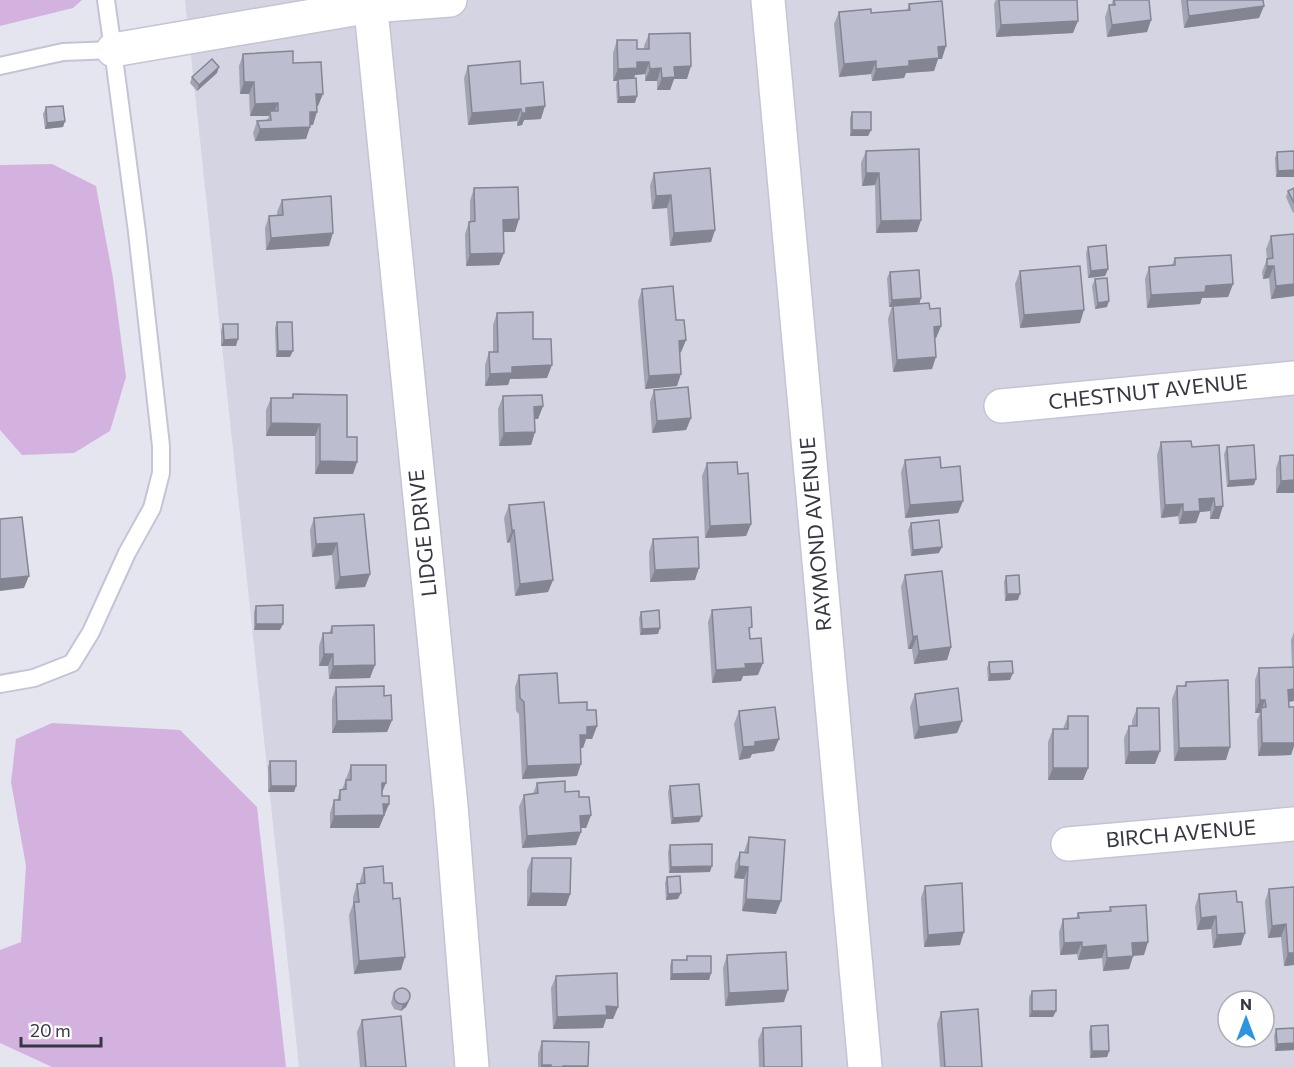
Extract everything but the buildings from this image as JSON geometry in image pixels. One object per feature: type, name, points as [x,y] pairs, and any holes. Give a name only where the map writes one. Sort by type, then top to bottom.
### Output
[{"type":"street","points":[[113,50],[371,3],[450,0]]},
{"type":"street","name":"RAYMOND AVENUE","points":[[768,0],[865,1067]]},
{"type":"street","name":"LIDGE DRIVE","points":[[371,3],[451,806],[472,1067]]},
{"type":"street","name":"CHESTNUT AVENUE","points":[[1001,406],[1294,378]]},
{"type":"street","name":"BIRCH AVENUE","points":[[1068,844],[1294,824]]},
{"type":"lane","points":[[0,684],[34,678],[72,663],[91,632],[127,553],[152,508],[161,473],[161,446],[137,232],[106,0]]},
{"type":"lane","points":[[0,66],[63,52],[113,50]]},
{"type":"shaded area","points":[[0,0],[82,0],[73,8],[0,26]]},
{"type":"shaded area","points":[[185,0],[1294,0],[1294,1067],[299,1067]]},
{"type":"shaded area","points":[[52,164],[96,186],[113,278],[126,377],[110,431],[74,453],[22,455],[0,430],[0,165]]},
{"type":"shaded area","points":[[52,723],[180,730],[257,807],[286,1067],[52,1067],[0,1043],[0,950],[21,942],[26,866],[11,782],[16,739]]}]
